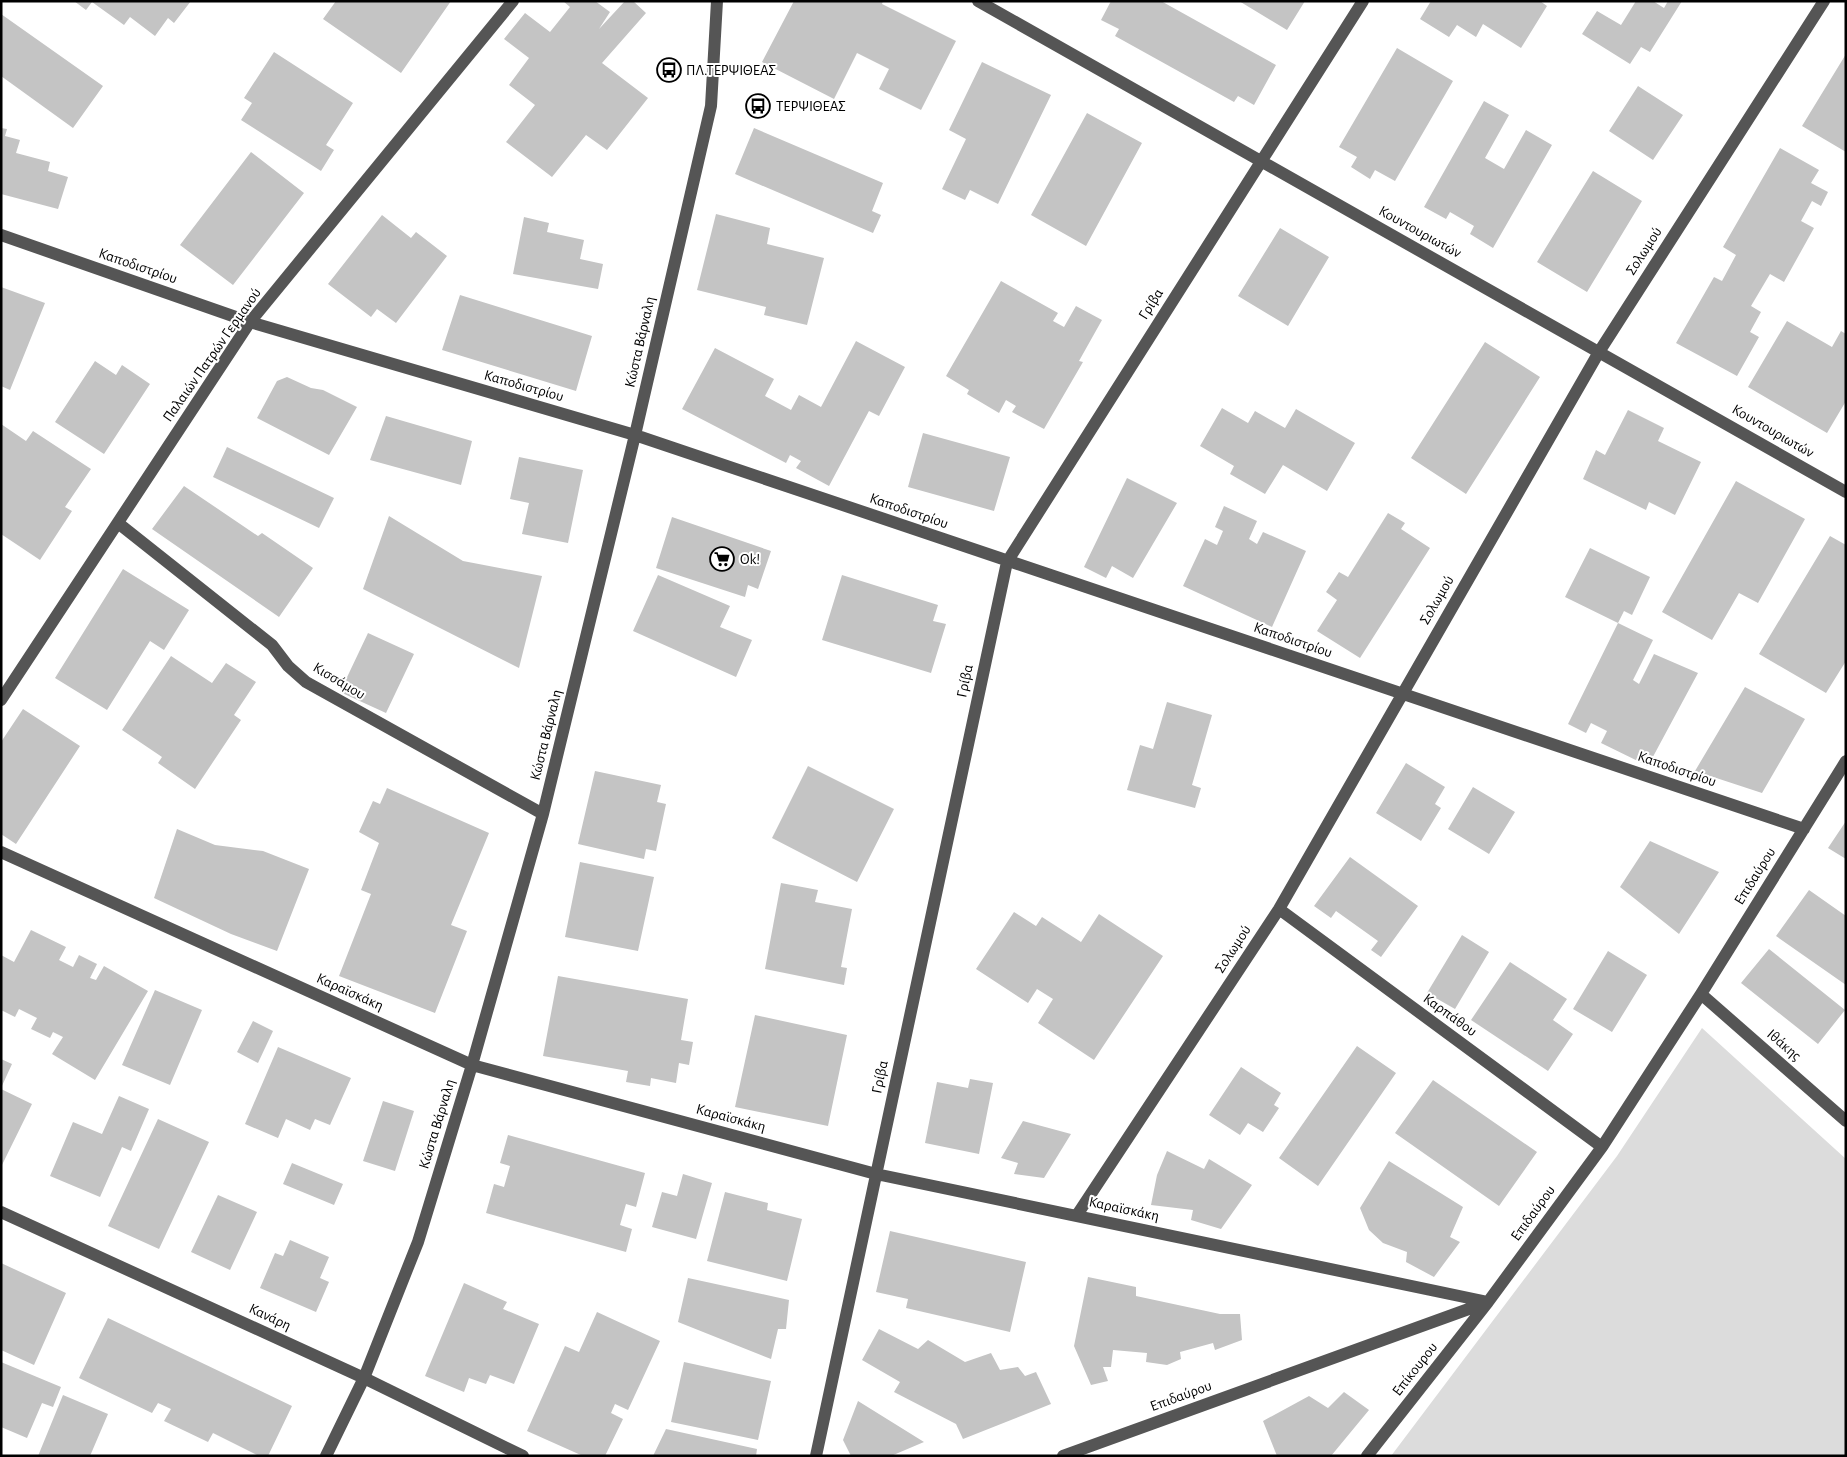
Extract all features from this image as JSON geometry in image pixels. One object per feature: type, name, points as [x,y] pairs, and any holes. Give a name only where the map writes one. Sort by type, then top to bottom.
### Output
[{"type":"street","name":"Παλαιών Πατρών Γερμανού","points":[[1,700],[250,322],[513,1]]},
{"type":"street","name":"Κώστα Βάρναλη","points":[[326,1456],[364,1378],[418,1242],[472,1065],[544,814],[712,106],[717,1]]},
{"type":"street","name":"Κουντουριωτών","points":[[978,1],[1846,492]]},
{"type":"street","name":"Γρίβα","points":[[816,1456],[1007,562],[1363,1]]},
{"type":"street","name":"Σολωμού","points":[[1077,1216],[1279,909],[1599,352],[1824,1]]},
{"type":"street","name":"Καποδιστρίου","points":[[1,235],[250,322],[635,435],[1007,562],[1804,829]]},
{"type":"street","name":"Κισσάμου","points":[[118,523],[272,645],[288,666],[306,682],[544,814]]},
{"type":"street","name":"Επιδαύρου","points":[[1063,1456],[1488,1302],[1602,1146],[1701,994],[1846,761]]},
{"type":"street","name":"Καραϊσκάκη","points":[[1,852],[472,1065],[876,1174],[1488,1302]]},
{"type":"street","name":"Καρπάθου","points":[[1279,909],[1602,1146]]},
{"type":"street","name":"Ιθάκης","points":[[1701,994],[1846,1121]]},
{"type":"street","name":"Κανάρη","points":[[1,1212],[364,1378],[523,1456]]},
{"type":"street","name":"Επίκουρου","points":[[1367,1456],[1488,1302]]},
{"type":"shaded area","points":[[1702,1028],[1846,1159],[1846,1456],[1391,1456],[1617,1156]]},
{"type":"building","points":[[74,1],[191,1],[174,23],[168,18],[155,36],[130,17],[124,25],[92,2],[86,10]]},
{"type":"building","points":[[336,1],[451,1],[401,73],[323,19]]},
{"type":"building","points":[[563,1],[595,1],[610,12],[599,29],[625,1],[633,1],[646,13],[602,63],[648,98],[607,150],[586,135],[552,177],[506,142],[535,105],[509,85],[529,58],[504,39],[525,13],[550,32],[570,7]]},
{"type":"building","points":[[794,1],[883,1],[882,4],[956,41],[921,110],[879,89],[889,69],[857,53],[834,99],[762,62]]},
{"type":"building","points":[[1111,1],[1161,1],[1276,65],[1254,105],[1238,96],[1234,102],[1115,36],[1119,29],[1101,20]]},
{"type":"building","points":[[1239,1],[1305,1],[1287,30]]},
{"type":"building","points":[[1431,1],[1540,1],[1547,6],[1521,48],[1483,24],[1476,37],[1457,25],[1449,37],[1420,19]]},
{"type":"building","points":[[1636,1],[1653,1],[1664,8],[1668,1],[1682,1],[1650,52],[1641,47],[1630,64],[1582,34],[1597,11],[1621,25]]},
{"type":"building","points":[[1,14],[103,86],[73,128],[1,76]]},
{"type":"building","points":[[1397,48],[1453,81],[1395,181],[1375,170],[1370,179],[1351,167],[1357,157],[1339,147]]},
{"type":"building","points":[[274,52],[353,103],[326,145],[334,150],[321,171],[241,120],[252,103],[244,98]]},
{"type":"building","points":[[1846,54],[1846,152],[1802,126]]},
{"type":"building","points":[[982,62],[1051,95],[998,204],[970,190],[965,200],[942,189],[966,139],[949,130]]},
{"type":"building","points":[[1638,86],[1683,115],[1653,160],[1609,131]]},
{"type":"building","points":[[1484,101],[1509,115],[1485,158],[1504,169],[1526,130],[1552,145],[1493,248],[1470,234],[1474,226],[1450,212],[1446,219],[1424,207]]},
{"type":"building","points":[[1087,113],[1142,143],[1086,246],[1031,215]]},
{"type":"building","points":[[1,128],[7,129],[5,136],[20,140],[16,153],[50,162],[48,171],[68,177],[58,209],[1,194]]},
{"type":"building","points":[[754,128],[883,183],[872,211],[881,215],[873,233],[735,174]]},
{"type":"building","points":[[1780,148],[1819,170],[1811,183],[1828,192],[1821,206],[1812,201],[1801,221],[1814,228],[1784,282],[1770,274],[1751,306],[1761,312],[1750,332],[1759,337],[1737,376],[1676,343],[1714,277],[1722,281],[1736,255],[1723,247]]},
{"type":"building","points":[[251,152],[304,193],[233,285],[180,245]]},
{"type":"building","points":[[1593,171],[1642,201],[1587,292],[1537,262]]},
{"type":"building","points":[[716,214],[770,228],[767,244],[824,258],[807,325],[764,315],[766,307],[697,290]]},
{"type":"building","points":[[382,215],[411,238],[416,232],[447,256],[396,323],[377,309],[371,317],[328,284]]},
{"type":"building","points":[[524,217],[549,223],[547,232],[584,240],[580,259],[603,264],[598,289],[513,274]]},
{"type":"building","points":[[1280,228],[1329,257],[1288,326],[1238,296]]},
{"type":"building","points":[[1001,281],[1058,313],[1053,321],[1064,327],[1076,306],[1102,320],[1079,361],[1083,362],[1044,429],[1012,412],[1016,406],[1006,400],[999,413],[967,394],[969,390],[946,376]]},
{"type":"building","points":[[1,287],[45,303],[10,390],[1,386]]},
{"type":"building","points":[[460,295],[592,336],[576,391],[442,350]]},
{"type":"building","points":[[1787,321],[1832,347],[1841,331],[1846,334],[1846,401],[1827,433],[1748,387]]},
{"type":"building","points":[[856,341],[905,367],[879,416],[869,411],[829,486],[796,468],[801,461],[790,455],[786,463],[682,409],[715,348],[774,379],[765,396],[791,410],[799,395],[821,407]]},
{"type":"building","points":[[1485,342],[1540,377],[1466,494],[1411,458]]},
{"type":"building","points":[[95,361],[116,375],[122,365],[150,384],[104,454],[55,422]]},
{"type":"building","points":[[287,377],[311,388],[323,390],[357,407],[329,455],[257,418],[277,381]]},
{"type":"building","points":[[1222,408],[1248,423],[1255,411],[1285,428],[1296,409],[1355,443],[1327,491],[1283,465],[1265,494],[1230,474],[1234,466],[1200,446]]},
{"type":"building","points":[[1628,410],[1664,428],[1658,441],[1701,462],[1675,515],[1649,502],[1646,510],[1583,479],[1596,450],[1605,455]]},
{"type":"building","points":[[386,416],[472,441],[461,485],[370,460]]},
{"type":"building","points":[[1,424],[26,441],[33,431],[91,469],[65,507],[72,511],[40,560],[1,534]]},
{"type":"building","points":[[923,433],[1010,457],[994,511],[908,487]]},
{"type":"building","points":[[227,447],[334,498],[319,528],[213,477]]},
{"type":"building","points":[[519,457],[583,470],[568,543],[522,534],[529,503],[510,499]]},
{"type":"building","points":[[1127,478],[1177,503],[1133,578],[1112,566],[1106,578],[1084,567]]},
{"type":"building","points":[[1736,481],[1805,519],[1758,603],[1739,593],[1712,640],[1662,612]]},
{"type":"building","points":[[184,486],[258,536],[262,533],[313,568],[279,617],[152,529]]},
{"type":"building","points":[[1224,506],[1257,521],[1249,539],[1257,544],[1263,532],[1306,551],[1272,627],[1183,586],[1205,539],[1217,545],[1223,531],[1215,527]]},
{"type":"building","points":[[1388,513],[1405,523],[1401,529],[1430,548],[1360,658],[1317,631],[1337,600],[1326,592],[1339,572],[1348,577]]},
{"type":"building","points":[[389,516],[463,561],[542,576],[519,668],[363,589]]},
{"type":"building","points":[[672,517],[771,551],[758,589],[748,585],[745,597],[656,568]]},
{"type":"building","points":[[1830,536],[1846,545],[1846,661],[1826,693],[1759,654]]},
{"type":"building","points":[[1590,548],[1650,577],[1632,615],[1624,611],[1618,623],[1565,597]]},
{"type":"building","points":[[123,569],[189,610],[164,650],[150,641],[107,710],[55,678]]},
{"type":"building","points":[[658,575],[730,606],[720,627],[752,640],[736,677],[633,631]]},
{"type":"building","points":[[842,575],[938,605],[933,621],[946,624],[931,673],[822,640]]},
{"type":"building","points":[[1618,623],[1653,640],[1633,680],[1639,684],[1654,654],[1698,673],[1648,766],[1601,743],[1607,731],[1591,723],[1586,733],[1568,724]]},
{"type":"building","points":[[368,633],[414,654],[386,713],[340,692]]},
{"type":"building","points":[[171,656],[212,683],[226,663],[256,682],[234,715],[241,720],[195,789],[158,763],[162,757],[122,730]]},
{"type":"building","points":[[1745,687],[1805,719],[1762,793],[1695,771]]},
{"type":"building","points":[[1167,702],[1212,715],[1192,785],[1201,788],[1195,808],[1127,790],[1140,745],[1153,749]]},
{"type":"building","points":[[23,709],[80,746],[16,844],[1,834],[1,742]]},
{"type":"building","points":[[1406,763],[1445,787],[1435,804],[1441,808],[1421,841],[1376,813]]},
{"type":"building","points":[[808,766],[894,809],[857,882],[772,838]]},
{"type":"building","points":[[595,771],[661,785],[657,802],[666,804],[656,851],[646,849],[644,859],[578,844]]},
{"type":"building","points":[[1473,787],[1515,812],[1489,854],[1448,829]]},
{"type":"building","points":[[387,788],[489,833],[451,925],[467,931],[435,1013],[339,976],[371,894],[361,890],[379,843],[359,832],[373,801],[380,804]]},
{"type":"building","points":[[1846,821],[1846,859],[1828,848]]},
{"type":"building","points":[[177,829],[215,845],[263,851],[309,869],[277,951],[231,934],[154,898]]},
{"type":"building","points":[[1650,841],[1719,872],[1679,934],[1620,887]]},
{"type":"building","points":[[1350,857],[1418,906],[1381,957],[1371,950],[1378,941],[1336,911],[1331,918],[1314,906]]},
{"type":"building","points":[[580,862],[654,877],[638,951],[565,937]]},
{"type":"building","points":[[781,883],[818,890],[815,902],[852,909],[841,967],[847,968],[844,985],[765,969]]},
{"type":"building","points":[[1809,890],[1846,916],[1846,985],[1776,936]]},
{"type":"building","points":[[1014,912],[1036,926],[1042,917],[1081,942],[1099,914],[1163,956],[1094,1060],[1038,1023],[1053,999],[1037,989],[1028,1003],[976,969]]},
{"type":"building","points":[[31,930],[66,947],[59,960],[73,967],[79,955],[97,964],[90,978],[96,980],[104,966],[148,991],[95,1080],[52,1054],[63,1037],[53,1032],[50,1038],[31,1029],[37,1018],[19,1009],[15,1017],[1,1010],[1,955],[14,962]]},
{"type":"building","points":[[1462,935],[1489,952],[1455,1009],[1427,993]]},
{"type":"building","points":[[1769,949],[1845,1010],[1818,1044],[1741,983]]},
{"type":"building","points":[[1608,951],[1647,975],[1612,1032],[1573,1009]]},
{"type":"building","points":[[1510,962],[1567,999],[1553,1020],[1573,1034],[1548,1071],[1471,1020]]},
{"type":"building","points":[[558,976],[688,999],[681,1040],[693,1042],[689,1065],[679,1063],[676,1083],[651,1078],[650,1086],[626,1082],[628,1071],[543,1056]]},
{"type":"building","points":[[155,990],[202,1010],[170,1085],[122,1065]]},
{"type":"building","points":[[755,1015],[847,1035],[828,1126],[735,1107]]},
{"type":"building","points":[[253,1021],[273,1031],[258,1063],[237,1052]]},
{"type":"building","points":[[1357,1046],[1396,1073],[1318,1186],[1279,1158]]},
{"type":"building","points":[[278,1047],[351,1078],[330,1125],[315,1119],[310,1130],[286,1119],[278,1138],[245,1124]]},
{"type":"building","points":[[1,1059],[12,1064],[1,1088]]},
{"type":"building","points":[[1241,1067],[1281,1093],[1274,1105],[1279,1108],[1263,1132],[1248,1123],[1240,1135],[1209,1115]]},
{"type":"building","points":[[970,1079],[993,1083],[979,1154],[925,1143],[937,1082],[968,1088]]},
{"type":"building","points":[[1433,1080],[1537,1152],[1499,1206],[1395,1133]]},
{"type":"building","points":[[1,1089],[32,1104],[1,1167]]},
{"type":"building","points":[[119,1096],[149,1109],[131,1151],[122,1147],[100,1197],[50,1176],[73,1122],[102,1134]]},
{"type":"building","points":[[383,1101],[414,1111],[395,1171],[363,1161]]},
{"type":"building","points":[[158,1119],[209,1142],[159,1249],[108,1226]]},
{"type":"building","points":[[1023,1121],[1071,1134],[1044,1178],[1014,1174],[1018,1163],[1001,1158]]},
{"type":"building","points":[[508,1135],[645,1173],[636,1207],[626,1204],[620,1225],[632,1229],[626,1252],[486,1213],[494,1184],[504,1187],[510,1166],[500,1163]]},
{"type":"building","points":[[1167,1151],[1204,1169],[1209,1159],[1252,1185],[1221,1229],[1191,1220],[1193,1210],[1151,1205],[1157,1175]]},
{"type":"building","points":[[1389,1161],[1463,1207],[1450,1237],[1460,1242],[1434,1277],[1406,1262],[1407,1252],[1383,1243],[1369,1230],[1360,1208]]},
{"type":"building","points":[[292,1163],[343,1184],[334,1205],[283,1184]]},
{"type":"building","points":[[683,1174],[712,1183],[696,1239],[652,1227],[662,1192],[677,1196]]},
{"type":"building","points":[[725,1192],[768,1203],[767,1210],[802,1219],[787,1281],[707,1261]]},
{"type":"building","points":[[218,1195],[257,1212],[230,1270],[191,1252]]},
{"type":"building","points":[[890,1231],[1026,1262],[1010,1332],[906,1308],[908,1299],[876,1292]]},
{"type":"building","points":[[290,1240],[329,1257],[320,1278],[329,1282],[316,1312],[260,1288],[275,1253],[283,1256]]},
{"type":"building","points":[[1,1263],[66,1293],[34,1365],[1,1350]]},
{"type":"building","points":[[1088,1277],[1136,1287],[1136,1296],[1220,1314],[1240,1314],[1242,1340],[1215,1350],[1213,1343],[1180,1352],[1181,1359],[1167,1365],[1146,1362],[1147,1353],[1113,1350],[1111,1367],[1103,1367],[1108,1381],[1091,1385],[1074,1346]]},
{"type":"building","points":[[688,1278],[789,1300],[786,1329],[778,1329],[771,1359],[678,1322]]},
{"type":"building","points":[[464,1283],[507,1302],[503,1309],[539,1324],[514,1384],[490,1375],[486,1384],[469,1378],[464,1392],[425,1376]]},
{"type":"building","points":[[597,1312],[660,1341],[628,1410],[615,1404],[611,1413],[623,1419],[605,1456],[583,1456],[527,1431],[565,1346],[579,1352]]},
{"type":"building","points":[[108,1318],[292,1406],[268,1456],[259,1456],[213,1433],[208,1442],[164,1421],[171,1409],[158,1403],[152,1413],[79,1378]]},
{"type":"building","points":[[879,1329],[918,1349],[928,1340],[965,1362],[991,1353],[1000,1370],[1018,1367],[1025,1376],[1036,1372],[1051,1404],[963,1439],[956,1424],[894,1392],[900,1382],[862,1360]]},
{"type":"building","points":[[1,1362],[61,1387],[53,1407],[42,1403],[27,1438],[1,1427]]},
{"type":"building","points":[[684,1362],[771,1381],[758,1440],[671,1422]]},
{"type":"building","points":[[1344,1392],[1369,1410],[1331,1456],[1277,1456],[1263,1421],[1309,1396],[1328,1408]]},
{"type":"building","points":[[63,1395],[108,1414],[90,1456],[38,1456]]},
{"type":"building","points":[[858,1401],[924,1442],[891,1456],[851,1456],[843,1440]]},
{"type":"building","points":[[666,1429],[757,1449],[756,1456],[653,1456]]},
{"type":"place","name":"ΠΛ.ΤΕΡΨΙΘΕΑΣ","points":[[669,70]]},
{"type":"place","name":"ΤΕΡΨΙΘΕΑΣ","points":[[758,106]]},
{"type":"place","name":"Ok!","points":[[722,559]]}]
